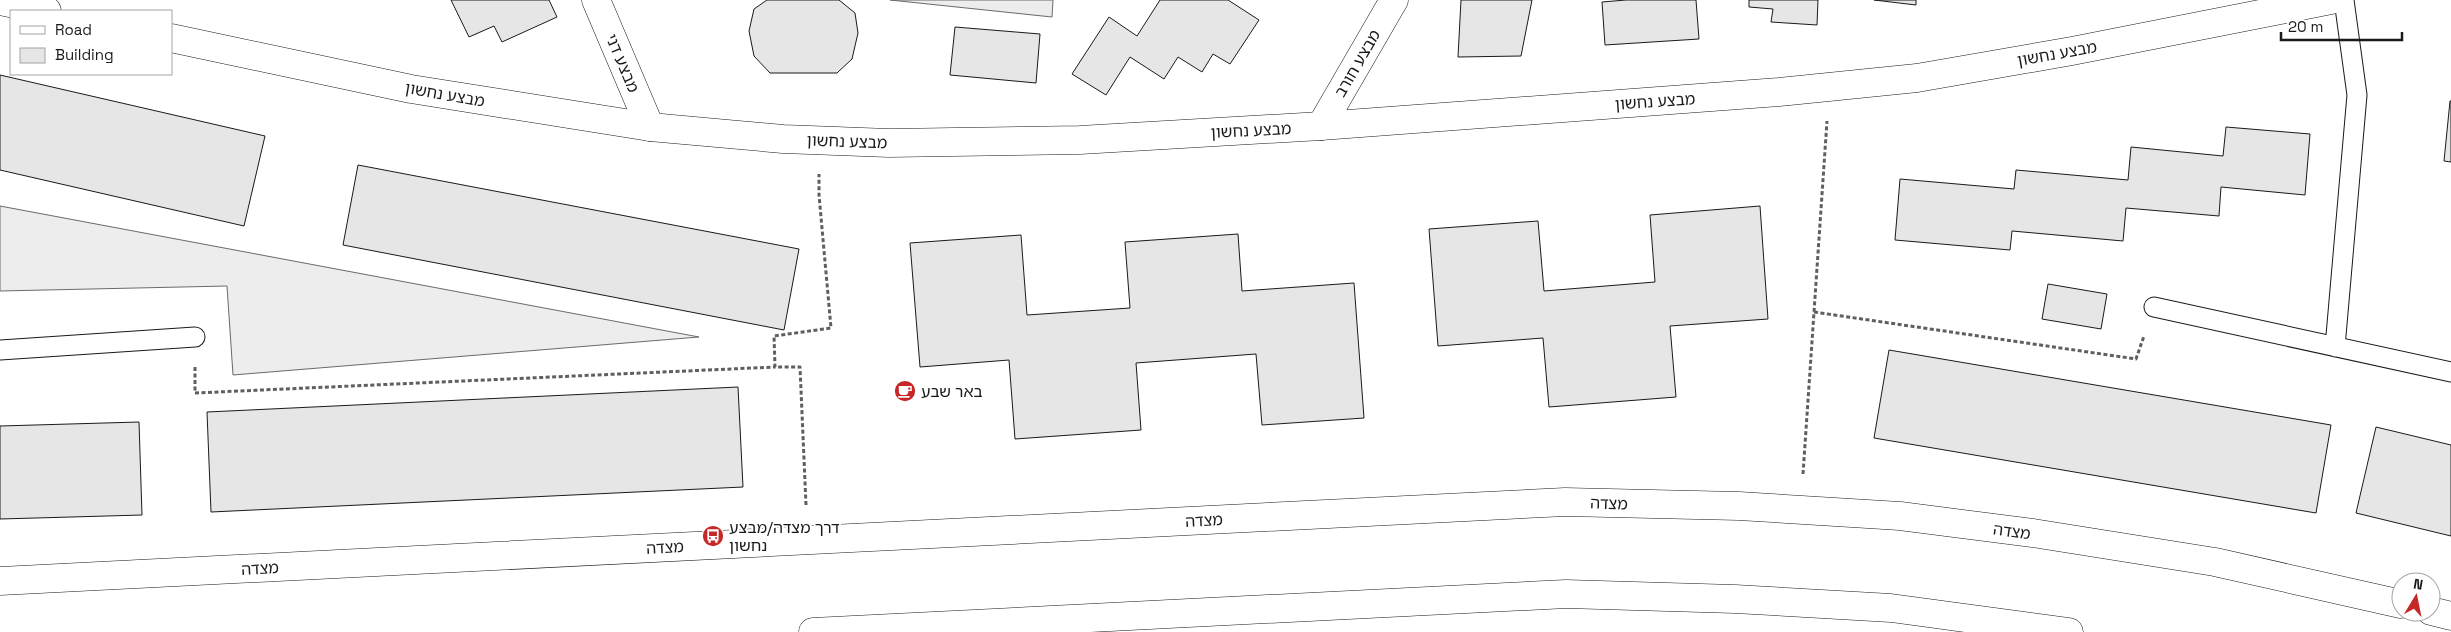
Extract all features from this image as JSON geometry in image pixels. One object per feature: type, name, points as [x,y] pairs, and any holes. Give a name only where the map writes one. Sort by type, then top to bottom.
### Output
[{"type":"main road","name":"מבצע דני","points":[[596,0],[650,127]]},
{"type":"main road","name":"מבצע חורב","points":[[1321,126],[1394,0]]},
{"type":"main road","name":"מבצע נחשון","points":[[172,38],[411,89],[650,127],[783,139],[889,143],[1080,140],[1321,126],[1917,78],[2062,53],[2331,0]]},
{"type":"main road","points":[[0,1],[42,10]]},
{"type":"main road","name":"מצדה","points":[[0,581],[1565,502],[1801,510],[1900,516],[2215,562],[2391,602]]},
{"type":"main road","points":[[813,632],[1566,594],[1736,599],[1891,608],[2069,632]]},
{"type":"lane","points":[[2335,347],[2357,95],[2344,0]]},
{"type":"lane","points":[[2154,307],[2451,372]]},
{"type":"lane","points":[[0,350],[195,337]]},
{"type":"path","points":[[1801,510],[1830,86]]},
{"type":"path","points":[[775,367],[774,336],[831,328],[819,195]]},
{"type":"path","points":[[1814,312],[2136,359],[2154,307]]},
{"type":"path","points":[[195,337],[196,393],[800,367],[807,540]]},
{"type":"shaded area","points":[[890,0],[1053,0],[1052,17]]},
{"type":"shaded area","points":[[0,206],[699,337],[233,375],[227,286],[0,291]]},
{"type":"building","points":[[451,0],[549,0],[557,17],[502,42],[494,26],[469,37]]},
{"type":"building","points":[[767,0],[839,0],[855,13],[858,33],[852,59],[837,73],[770,73],[754,56],[749,31],[754,9]]},
{"type":"building","points":[[1160,0],[1228,0],[1259,20],[1230,64],[1213,54],[1202,72],[1178,57],[1164,79],[1130,57],[1106,95],[1072,74],[1109,17],[1137,36]]},
{"type":"building","points":[[1461,0],[1532,0],[1521,56],[1458,57]]},
{"type":"building","points":[[1696,0],[1699,39],[1605,45],[1602,2]]},
{"type":"building","points":[[1749,0],[1818,0],[1817,25],[1771,22],[1773,9],[1749,7]]},
{"type":"building","points":[[1874,0],[1916,0],[1916,5]]},
{"type":"building","points":[[955,27],[1040,34],[1036,83],[950,75]]},
{"type":"building","points":[[0,75],[265,136],[244,226],[0,170]]},
{"type":"building","points":[[2451,101],[2451,162],[2444,161]]},
{"type":"building","points":[[2226,127],[2310,134],[2305,195],[2221,187],[2219,216],[2126,208],[2123,241],[2012,231],[2010,250],[1895,240],[1900,179],[2014,189],[2016,170],[2128,180],[2131,147],[2223,156]]},
{"type":"building","points":[[358,165],[799,249],[784,330],[343,245]]},
{"type":"building","points":[[1760,206],[1768,319],[1670,326],[1676,397],[1549,407],[1543,338],[1438,346],[1429,229],[1538,221],[1544,291],[1655,282],[1650,215]]},
{"type":"building","points":[[1238,234],[1242,291],[1354,283],[1364,418],[1262,425],[1256,354],[1136,363],[1141,430],[1015,439],[1009,360],[920,367],[910,243],[1021,235],[1027,315],[1130,308],[1125,242]]},
{"type":"building","points":[[2048,284],[2107,294],[2101,329],[2042,319]]},
{"type":"building","points":[[1889,350],[2331,425],[2316,513],[1874,438]]},
{"type":"building","points":[[738,387],[743,487],[211,512],[207,412]]},
{"type":"building","points":[[139,422],[142,515],[0,519],[0,426]]},
{"type":"building","points":[[2376,427],[2451,445],[2451,536],[2356,513]]},
{"type":"place","name":"באר שבע","points":[[905,391]]},
{"type":"place","name":"דרך מצדה/מבצע נחשון","points":[[713,536]]}]
